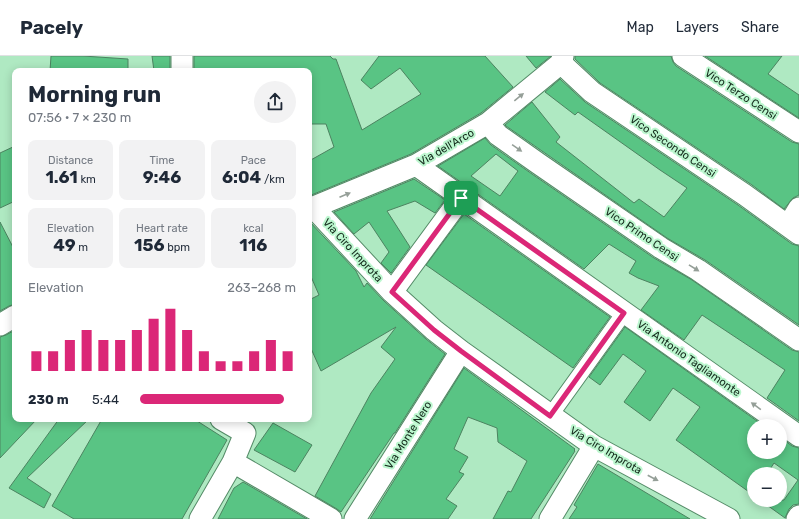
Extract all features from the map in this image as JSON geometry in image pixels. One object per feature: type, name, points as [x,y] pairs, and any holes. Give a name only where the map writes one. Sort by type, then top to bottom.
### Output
[{"type":"street","points":[[182,56],[182,68]]},
{"type":"street","name":"Vico Terzo Censi","points":[[691,58],[799,132]]},
{"type":"street","name":"Via dell'Arco","points":[[312,209],[416,165],[488,123],[562,59]]},
{"type":"street","name":"Vico Secondo Censi","points":[[562,59],[592,92],[745,195],[793,230],[799,208]]},
{"type":"street","name":"Vico Primo Censi","points":[[488,123],[498,135],[539,164],[661,248],[698,270],[799,340]]},
{"type":"street","name":"Via Antonio Tagliamonte","points":[[416,165],[799,436]]},
{"type":"street","points":[[392,292],[461,198]]},
{"type":"street","name":"Via Ciro Improta","points":[[312,209],[392,292],[434,330],[461,351],[594,446],[729,519]]},
{"type":"street","points":[[550,416],[624,313]]},
{"type":"street","points":[[0,326],[12,318]]},
{"type":"street","name":"Via Monte Nero","points":[[355,519],[461,351]]},
{"type":"street","points":[[200,519],[233,462],[245,433],[226,422]]},
{"type":"street","points":[[550,519],[594,446]]},
{"type":"street","points":[[233,462],[331,519]]},
{"type":"building","points":[[51,56],[83,56],[128,59],[128,68],[50,68]]},
{"type":"building","points":[[152,56],[170,56],[170,68],[154,68]]},
{"type":"building","points":[[194,56],[330,56],[333,59],[336,59],[362,130],[421,94],[400,68],[371,89],[361,80],[379,56],[485,56],[513,87],[481,113],[411,154],[312,195],[312,159],[334,147],[326,124],[312,124],[312,68],[194,68]]},
{"type":"building","points":[[526,56],[551,56],[536,68]]},
{"type":"building","points":[[575,56],[671,56],[676,66],[792,142],[799,144],[799,195],[793,198],[784,209],[752,185],[600,83],[575,59]]},
{"type":"building","points":[[705,56],[782,56],[768,74],[799,95],[799,118]]},
{"type":"building","points":[[560,79],[585,102],[738,205],[792,244],[799,246],[799,325],[705,260],[667,238],[505,125],[532,102],[560,137],[556,142],[634,203],[639,199],[664,217],[687,188],[578,112],[575,115],[545,92]]},
{"type":"building","points":[[485,138],[491,145],[654,258],[692,280],[792,350],[799,352],[799,421],[767,398],[785,370],[702,315],[684,340],[641,310],[659,286],[629,273],[636,261],[609,244],[584,269],[438,166]],"holes":[[[496,154],[518,171],[500,196],[471,176]]]},
{"type":"building","points":[[12,147],[12,202],[0,208],[0,153]]},
{"type":"building","points":[[414,179],[445,200],[435,213],[415,201],[387,211],[410,247],[391,273],[381,263],[389,252],[369,222],[354,234],[334,212]]},
{"type":"building","points":[[464,214],[610,317],[573,368],[426,265]]},
{"type":"building","points":[[0,222],[12,245],[12,305],[0,311]]},
{"type":"building","points":[[312,224],[356,271],[364,287],[367,283],[384,301],[445,354],[395,433],[341,512],[315,496],[371,393],[395,359],[381,347],[396,327],[321,371],[312,351],[312,298],[319,295],[312,279]]},
{"type":"building","points":[[625,327],[754,419],[747,419],[747,459],[787,459],[787,442],[792,446],[799,448],[799,504],[793,505],[789,509],[785,518],[770,507],[787,507],[787,496],[798,480],[787,472],[787,467],[780,467],[774,463],[771,467],[747,467],[747,490],[676,440],[700,407],[673,388],[650,421],[624,402],[646,371],[623,354],[600,385],[589,377]]},
{"type":"building","points":[[12,332],[12,422],[34,422],[0,458],[0,337]]},
{"type":"building","points":[[464,368],[575,449],[575,451],[531,519],[493,519],[508,491],[511,492],[527,461],[498,442],[497,428],[468,417],[454,449],[468,457],[459,472],[464,474],[446,499],[457,506],[448,519],[370,519]]},
{"type":"building","points":[[57,422],[86,422],[27,478],[51,494],[44,508],[9,488]]},
{"type":"building","points":[[100,422],[199,422],[227,440],[182,519],[74,519],[52,506]]},
{"type":"building","points":[[273,423],[312,445],[295,472],[254,450]]},
{"type":"building","points":[[598,464],[690,519],[569,519],[577,507],[574,505]]},
{"type":"building","points":[[243,482],[307,519],[218,519],[234,488]]},
{"type":"route","points":[[461,198],[624,313],[550,416],[434,330],[392,292],[461,198]]}]
